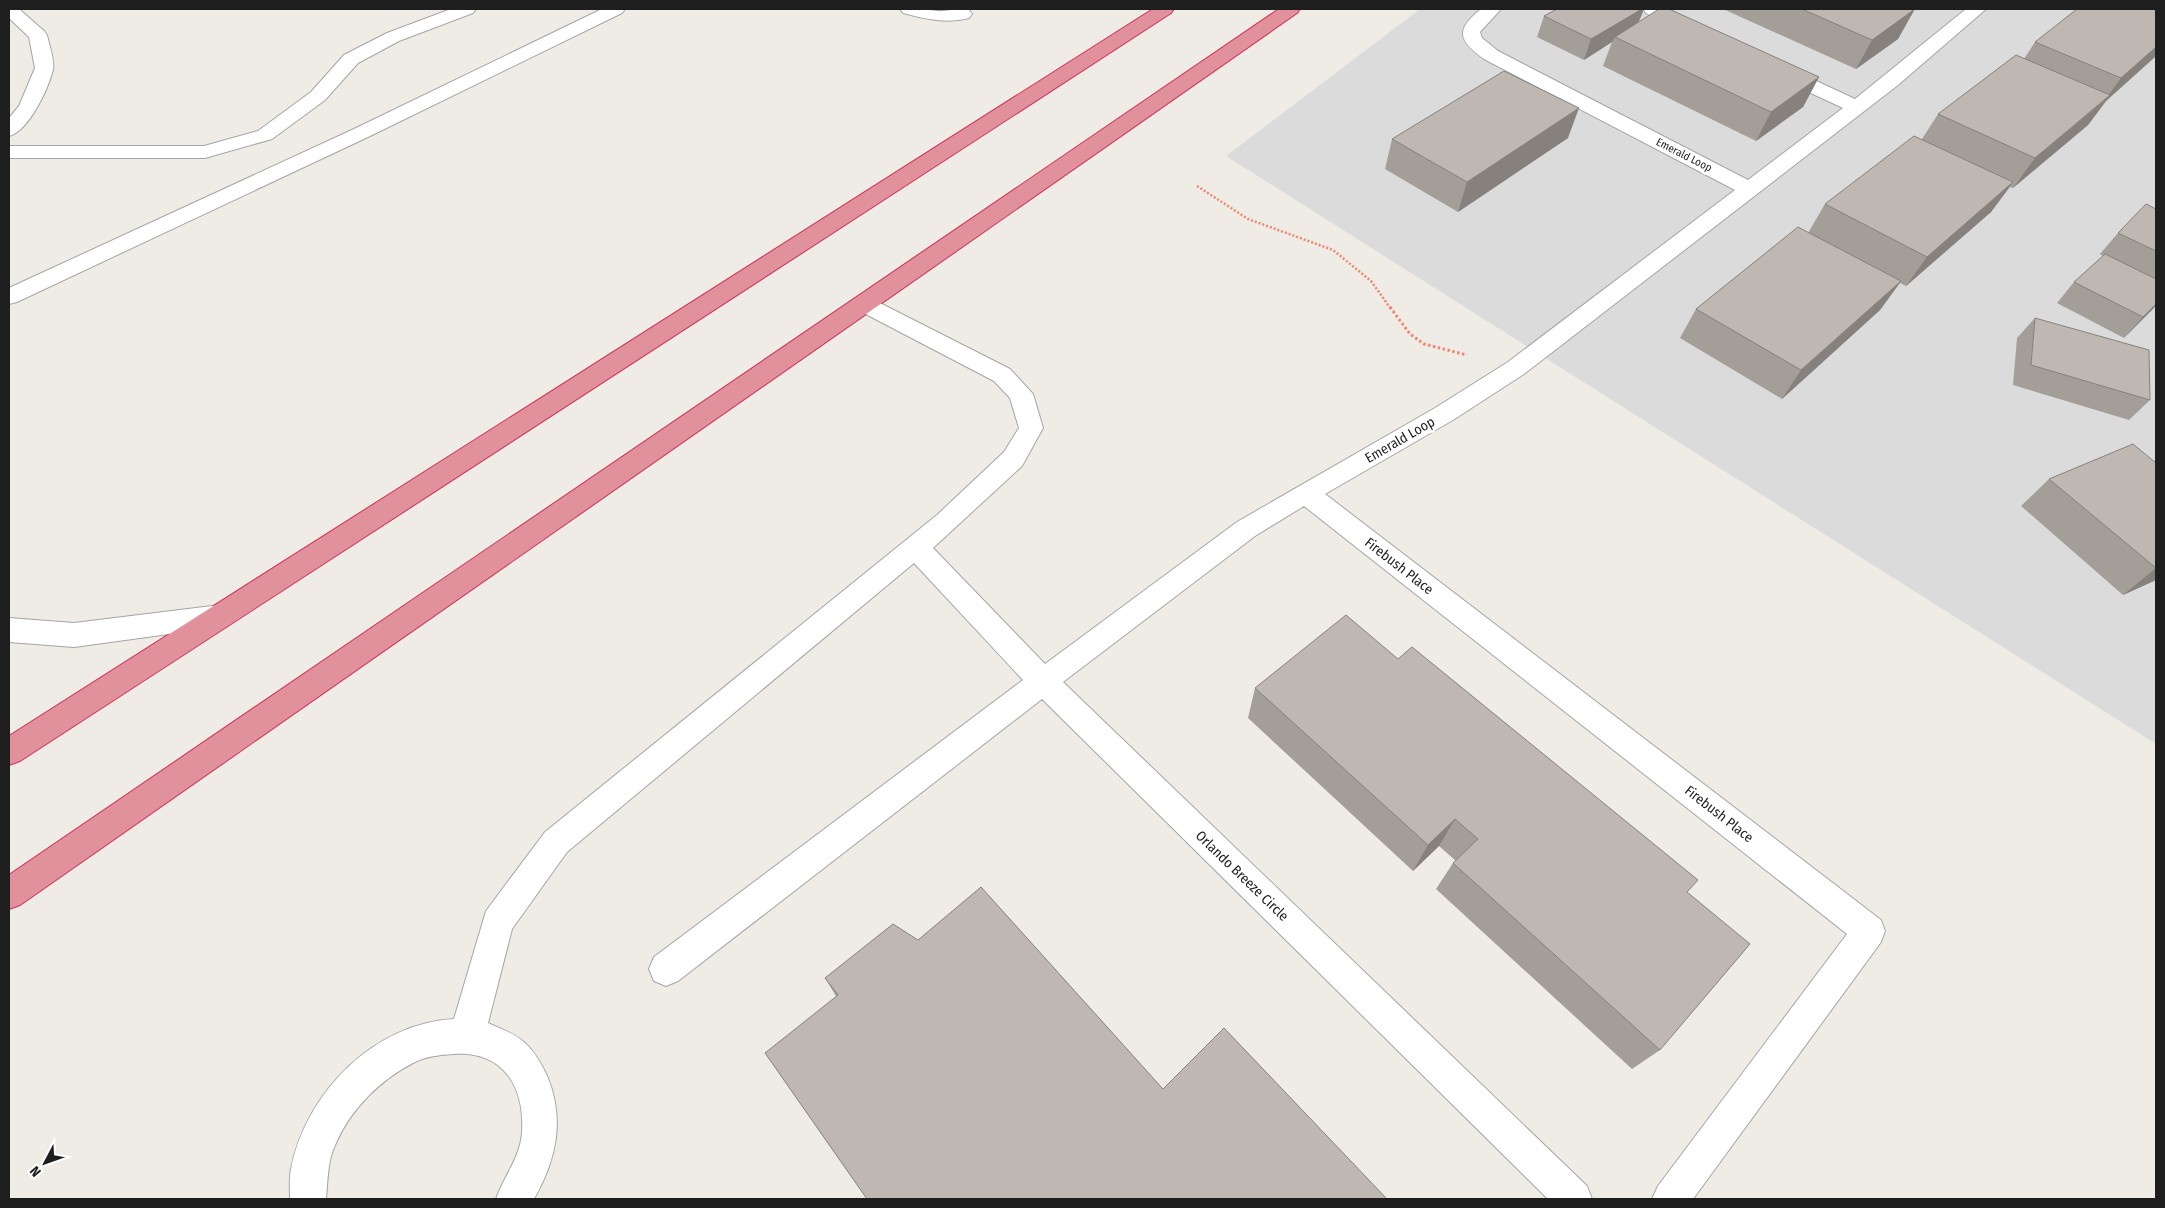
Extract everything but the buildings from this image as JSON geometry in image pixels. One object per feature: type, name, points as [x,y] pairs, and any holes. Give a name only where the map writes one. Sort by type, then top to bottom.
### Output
[{"type":"highway","points":[[9,752],[1165,9]]},
{"type":"highway","points":[[9,894],[1291,9]]},
{"type":"street","points":[[9,9],[38,35],[44,68],[28,108],[9,130]]},
{"type":"street","points":[[9,152],[205,152],[265,135],[318,96],[351,59],[393,37],[467,9]]},
{"type":"street","points":[[9,297],[361,133],[616,9]]},
{"type":"street","points":[[908,9],[937,16],[963,14]]},
{"type":"street","name":"Emerald Loop","points":[[1492,9],[1473,24],[1470,32],[1472,39],[1490,55],[1749,189]]},
{"type":"street","points":[[1652,9],[1701,35]]},
{"type":"street","name":"Emerald Loop","points":[[666,969],[1043,681],[1246,530],[1305,493],[1362,463],[1444,414],[1516,368],[1914,63],[1977,9]]},
{"type":"street","points":[[1762,63],[1857,107]]},
{"type":"street","points":[[467,1036],[498,922],[556,842],[946,522],[1013,459],[1031,428],[1022,394],[1002,375],[864,304]]},
{"type":"street","name":"Firebush Place","points":[[1305,493],[1869,931],[1670,1199]]},
{"type":"street","name":"Orlando Breeze Circle","points":[[915,547],[1043,681],[1574,1199]]},
{"type":"street","points":[[9,630],[74,635],[220,616]]},
{"type":"street","points":[[308,1199],[307,1183],[316,1144],[335,1107],[364,1075],[396,1052],[433,1038],[467,1036],[499,1044],[523,1065],[538,1095],[540,1134],[529,1174],[514,1199]]},
{"type":"path","points":[[1197,186],[1248,219],[1333,250],[1371,281],[1401,324],[1410,334],[1424,344],[1516,368]]},
{"type":"shaded area","points":[[1420,9],[2156,9],[2156,744],[1226,156]]}]
